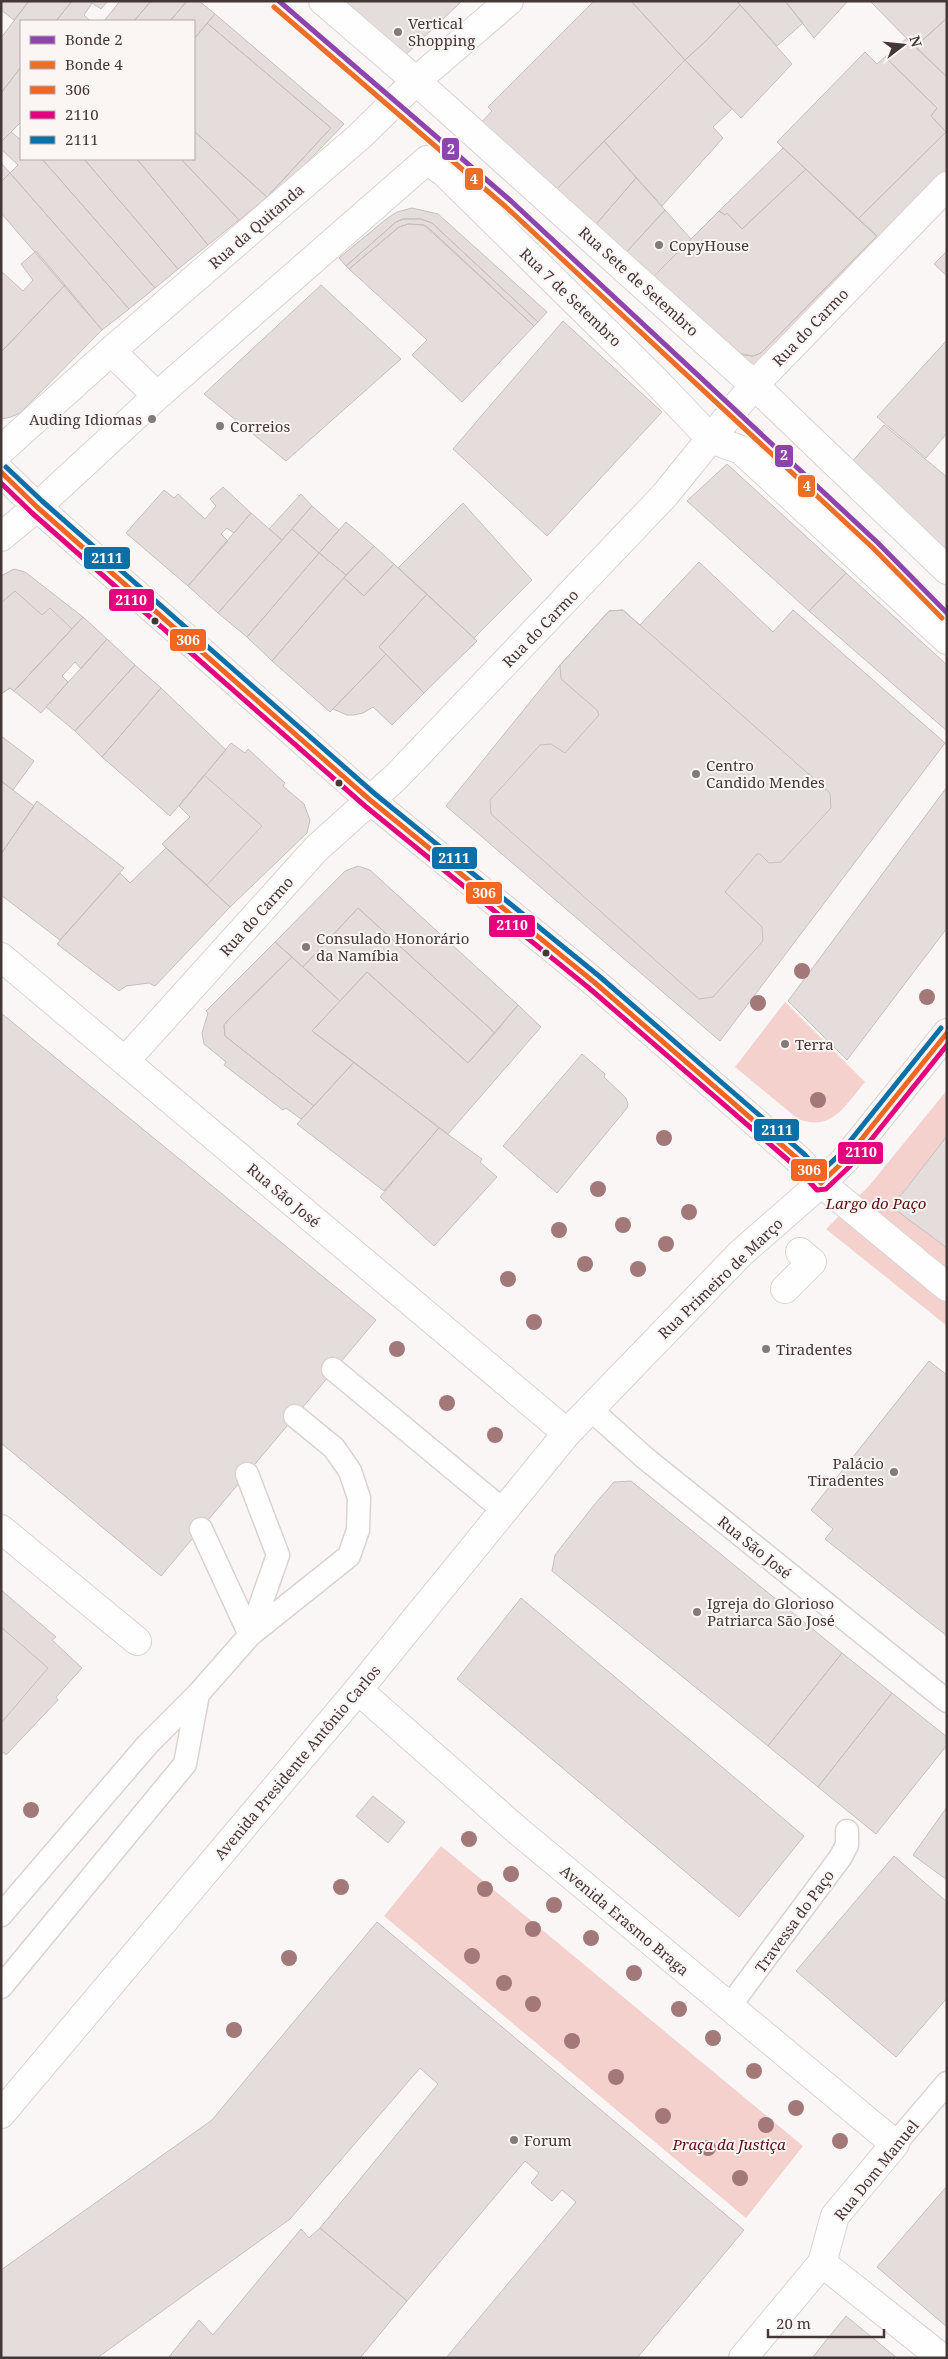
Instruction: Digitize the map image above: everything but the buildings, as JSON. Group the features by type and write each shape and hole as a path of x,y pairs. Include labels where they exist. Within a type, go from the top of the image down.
{"street":[{"name":"Rua Sete de Setembro","path":"323,1 416,80 754,385 947,570"},
{"name":"Rua da Quitanda","path":"1,450 111,351 360,136 416,80 509,1"},
{"name":"Rua 7 de Setembro","path":"157,396 427,160 445,173 592,317 711,439"},
{"name":"Rua do Carmo","path":"124,1062 316,849 398,776 572,594 664,496 754,385 947,186"},
{"path":"1,537 37,507 157,396 111,351"},
{"path":"711,439 741,450 947,640"},
{"path":"1,472 37,507 370,800 594,982 799,1160 821,1184 947,1288"},
{"name":"Rua São José","path":"1,957 567,1434"},
{"name":"Rua Primeiro de Março","path":"590,1408 741,1252 821,1184 844,1161 947,1033"},
{"path":"785,1289 812,1262 800,1252"},
{"name":"Avenida Presidente Antônio Carlos","path":"1,2114 358,1690 503,1510 590,1408"},
{"path":"1,1529 137,1641"},
{"name":"Avenida Erasmo Braga","path":"358,1690 517,1830 896,2144"},
{"name":"Rua Dom Manuel","path":"743,2358 822,2263 835,2216 896,2144"},
{"path":"822,2263 942,2358"}],"lane":[{"path":"333,1369 503,1510"},
{"name":"Rua São José","path":"590,1408 645,1458 947,1701"},
{"path":"1,1915 148,1744 198,1694 250,1635 349,1556 358,1530 359,1498 350,1471 334,1448 295,1416"},
{"path":"247,1474 278,1555 250,1635"},
{"path":"201,1529 250,1635"},
{"path":"1,1987 185,1764 198,1694"},
{"name":"Travessa do Paço","path":"729,2007 840,1858 847,1844 847,1831"},
{"name":"Rua Dom Manuel","path":"896,2144 947,2083"}],"green space":[{"path":"785,1002 865,1082 837,1114 820,1122 798,1119 735,1067"},
{"name":"Largo do Paço","path":"947,1090 947,1136 893,1207 947,1248 947,1326 826,1229 869,1186"},
{"name":"Praça da Justiça","path":"441,1846 803,2146 746,2218 384,1916"}],"tram line":[{"name":"2","path":"279,1 511,201 878,543 947,613"},
{"name":"4","path":"274,7 506,207 873,548 942,618"}],"transit line":[{"name":"2111","path":"6,467 42,501 375,794 599,976 804,1154 821,1172 838,1156 941,1028"},
{"name":"306","path":"1,472 37,507 370,800 594,982 799,1160 821,1183 844,1161 947,1033"},
{"name":"2110","path":"1,483 32,513 365,806 589,988 794,1165 817,1190 826,1189 850,1166 947,1045"}],"place":[{"name":"Vertical Shopping","path":"398,32"},
{"name":"CopyHouse","path":"659,245"},
{"name":"Auding Idiomas","path":"152,419"},
{"name":"Correios","path":"220,426"},
{"name":"Centro Candido Mendes","path":"696,774"},
{"name":"Consulado Honorário da Namíbia","path":"306,947"},
{"name":"Terra","path":"785,1044"},
{"name":"Tiradentes","path":"766,1349"},
{"name":"Palácio Tiradentes","path":"894,1472"},
{"name":"Igreja do Glorioso Patriarca São José","path":"697,1612"},
{"name":"Forum","path":"514,2140"}]}
